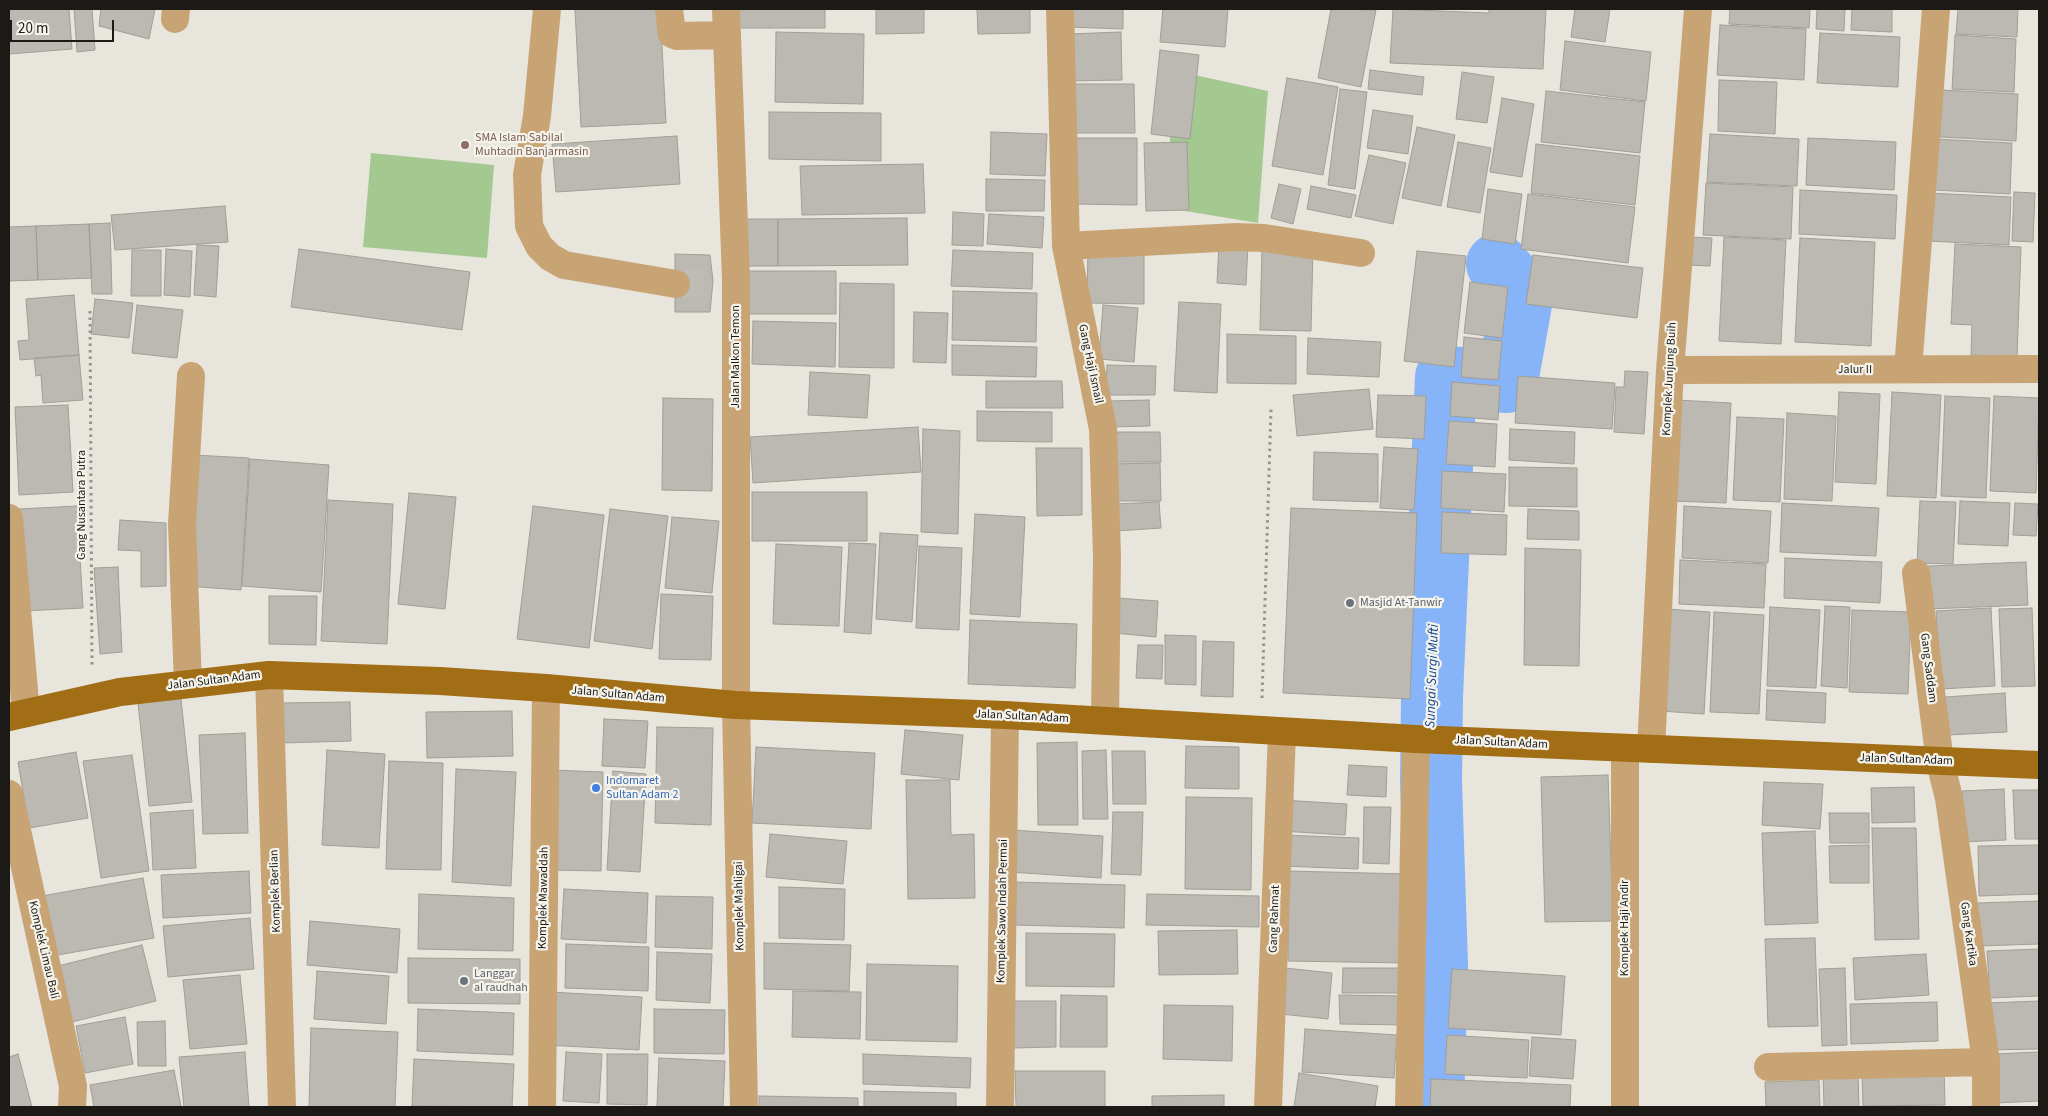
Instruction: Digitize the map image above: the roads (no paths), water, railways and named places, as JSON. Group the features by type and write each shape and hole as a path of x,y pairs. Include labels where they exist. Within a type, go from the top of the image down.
{"main road":[{"name":"Jalan Sultan Adam","path":"17,715 120,692 270,675 440,681 546,688 736,705 1005,715 1418,739 2039,766"}],"street":[{"path":"547,9 537,116 527,175 529,226 538,246 550,257 564,265 676,284"},
{"path":"669,9 672,34 677,36 726,22"},
{"name":"Gang Haji Ismail","path":"1060,9 1066,246 1103,429 1107,556 1105,721"},
{"name":"Komplek Junjung Buih","path":"1638,749 1698,9"},
{"path":"1908,369 1936,9"},
{"name":"Jalan Malkon Temon","path":"726,22 724,280 736,705"},
{"path":"1066,246 1236,237 1264,238 1361,253"},
{"name":"Jalur II","path":"1670,370 2039,369"},
{"path":"188,684 182,524 191,376"},
{"path":"9,518 17,715"},
{"name":"Gang Saddam","path":"1916,573 1940,762"},
{"name":"Komplek Berlian","path":"270,675 282,1107"},
{"name":"Komplek Mawaddah","path":"542,1107 546,688"},
{"name":"Komplek Mahligai","path":"736,705 744,1107"},
{"name":"Komplek Sawo Indah Permai","path":"1000,1107 1005,715"},
{"name":"Gang Rahmat","path":"1268,1107 1271,731"},
{"path":"1410,1107 1418,739"},
{"name":"Komplek Haji Andir","path":"1625,1107 1638,749"},
{"name":"Gang Kartika","path":"1940,762 1949,798 1986,1062 1986,1107"},
{"name":"Komplek Limau Bali","path":"9,794 73,1086 72,1107"},
{"path":"1768,1067 1986,1062"}],"waterway":[{"name":"Sungai Surgi Mufti","path":"1433,1107 1437,964 1431,782 1432,697 1446,377 1507,382 1523,293 1497,264"}],"tunnel":[{"path":"676,284 713,281"}],"place":[{"name":"SMA Islam Sabilal Muhtadin Banjarmasin","path":"465,145"},
{"name":"Masjid At-Tanwir","path":"1350,603"},
{"name":"Indomaret Sultan Adam 2","path":"596,788"},
{"name":"Langgar al raudhah","path":"464,981"}]}
